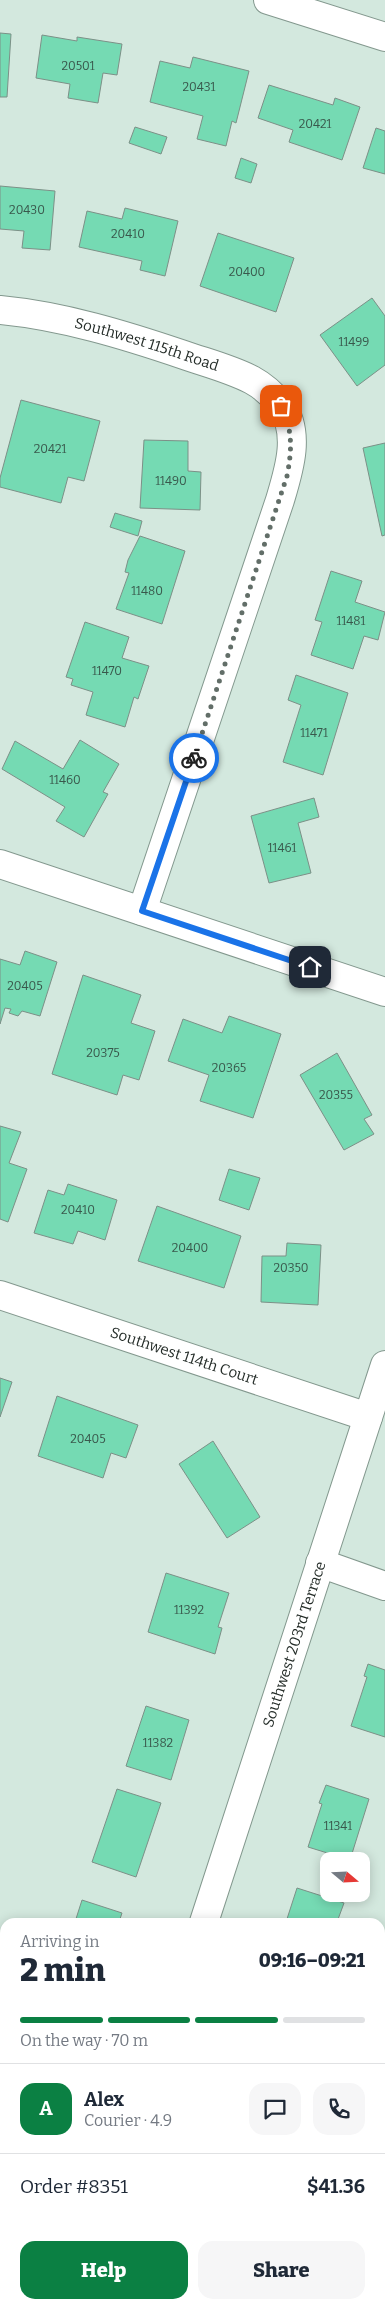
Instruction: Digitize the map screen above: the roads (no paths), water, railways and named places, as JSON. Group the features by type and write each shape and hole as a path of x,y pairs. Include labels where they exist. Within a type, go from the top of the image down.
{"street":[{"path":"268,0 385,37"},
{"name":"Southwest 115th Road","path":"0,310 99,329 219,366 254,381 268,391 281,406 289,421 292,436 287,476 142,911"},
{"path":"0,864 385,992"},
{"name":"Southwest 114th Court","path":"0,1295 368,1417"},
{"name":"Southwest 203rd Terrace","path":"205,1918 385,1365"},
{"path":"320,1564 385,1586"}]}
